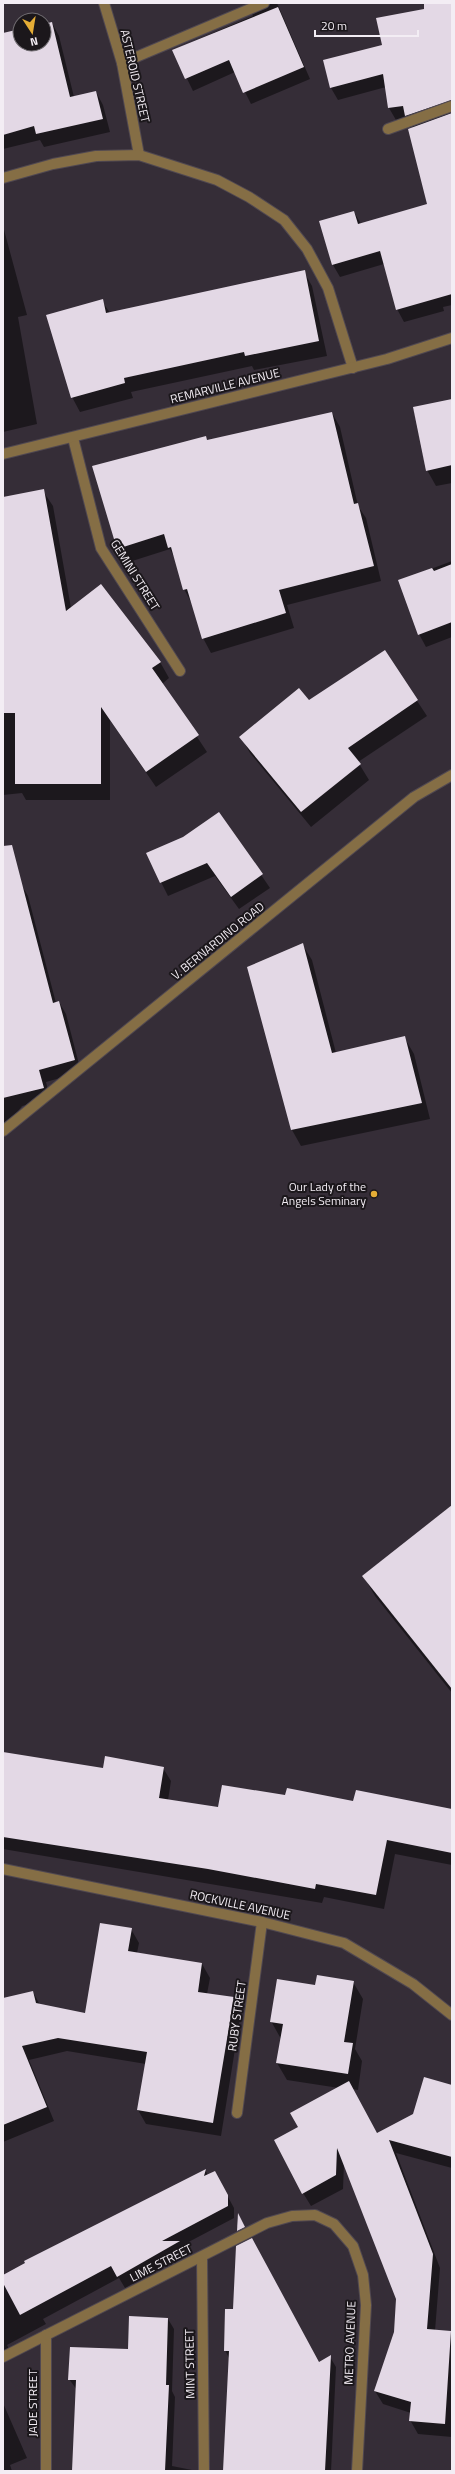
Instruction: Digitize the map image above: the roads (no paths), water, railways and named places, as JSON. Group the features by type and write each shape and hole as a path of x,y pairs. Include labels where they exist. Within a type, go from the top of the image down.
{"street":[{"name":"ASTEROID STREET","path":"104,3 122,63 139,155"},
{"path":"122,63 264,3"},
{"path":"388,129 452,106"},
{"path":"3,178 53,164 96,156 139,155 217,180 284,220 307,249 328,288 353,368"},
{"name":"REMARVILLE AVENUE","path":"3,454 387,360 452,338"},
{"name":"GEMINI STREET","path":"73,438 100,548 180,671"},
{"name":"V. BERNARDINO ROAD","path":"3,1131 414,797 452,775"},
{"name":"ROCKVILLE AVENUE","path":"3,1869 262,1922 344,1943 413,1984 452,2015"},
{"name":"RUBY STREET","path":"237,2113 262,1922"},
{"name":"LIME STREET","path":"3,2357 267,2223 292,2216 315,2215 334,2224"},
{"name":"METRO AVENUE","path":"334,2224 353,2246 363,2275 366,2305 357,2471"},
{"name":"MINT STREET","path":"202,2257 204,2471"},
{"name":"JADE STREET","path":"46,2335 46,2471"}],"place":[{"name":"Our Lady of the Angels Seminary","path":"374,1194"}]}
